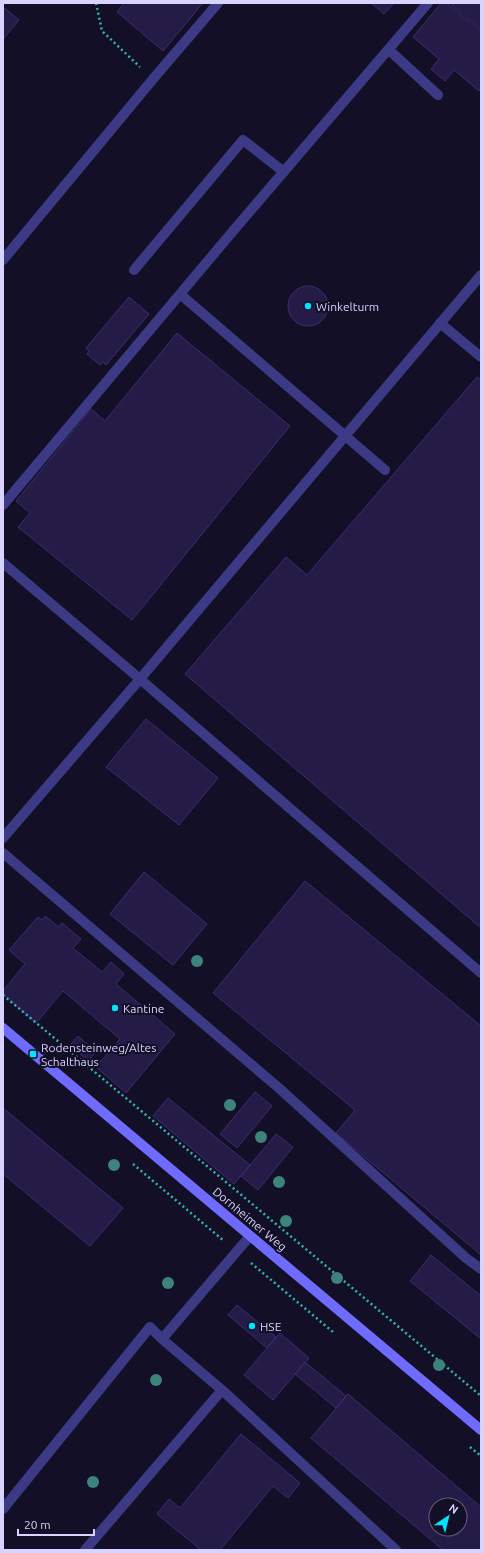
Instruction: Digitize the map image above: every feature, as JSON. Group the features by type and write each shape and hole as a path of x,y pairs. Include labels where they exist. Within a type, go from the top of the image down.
{"main road":[{"name":"Dornheimer Weg","path":"3,1028 481,1430"}],"lane":[{"path":"3,260 218,3"},
{"path":"3,505 180,294 428,3"},
{"path":"389,50 438,95"},
{"path":"134,270 243,140 284,172"},
{"path":"3,838 140,679 481,275"},
{"path":"180,294 385,470"},
{"path":"440,323 481,357"},
{"path":"3,564 140,679 481,973"},
{"path":"3,853 280,1089 466,1258 481,1269"},
{"path":"162,1339 250,1236"},
{"path":"3,1509 150,1327 222,1390 396,1550"},
{"path":"85,1550 222,1390"}],"path":[{"path":"96,3 102,31 153,79"},
{"path":"3,995 481,1396"}],"building":[{"path":"124,3 203,3 163,51 117,12"},
{"path":"371,3 394,3 384,14"},
{"path":"441,3 447,3 481,32 481,89 479,91 454,70 445,81 431,69 439,59 413,37"},
{"path":"454,3 481,3 481,30 452,5"},
{"path":"3,7 19,20 3,39"},
{"name":"Winkelturm","path":"312,286 319,289 325,295 328,306 327,314 319,323 312,326 304,326 297,323 289,314 288,302 291,295 300,287"},
{"path":"129,297 149,314 106,365 103,362 100,365 87,354 89,351 86,348"},
{"path":"177,333 290,426 132,620 18,527 30,513 16,501 91,409 105,421"},
{"path":"477,377 481,380 481,928 185,674 286,557 307,575"},
{"path":"146,719 218,778 179,825 106,767"},
{"path":"144,872 207,924 173,965 110,914"},
{"path":"305,881 481,1026 481,1255 336,1133 355,1110 213,993"},
{"name":"Kantine","path":"45,916 59,927 62,923 81,939 73,948 102,972 111,962 124,974 116,984 175,1034 126,1093 96,1067 120,1039 63,991 36,1023 3,994 3,991 25,964 9,950 38,917 42,920"},
{"path":"78,1036 96,1052 88,1061 70,1045"},
{"path":"255,1092 272,1106 237,1148 220,1134"},
{"path":"168,1098 250,1165 234,1184 153,1116"},
{"path":"3,1108 123,1208 90,1246 3,1174"},
{"path":"276,1134 293,1147 258,1190 241,1176"},
{"path":"431,1255 481,1296 481,1339 410,1281"},
{"name":"HSE","path":"237,1305 276,1337 267,1348 228,1315"},
{"path":"280,1333 309,1358 273,1400 244,1375"},
{"path":"305,1362 346,1396 336,1408 295,1374"},
{"path":"348,1394 481,1507 481,1550 443,1550 311,1438"},
{"path":"241,1434 300,1483 288,1498 273,1486 220,1550 201,1550 157,1514 169,1499 180,1508"}],"place":[{"name":"Winkelturm","path":"308,306"},
{"name":"Kantine","path":"115,1008"},
{"name":"Rodensteinweg/Altes Schalthaus","path":"33,1054"},
{"name":"HSE","path":"252,1326"}]}
